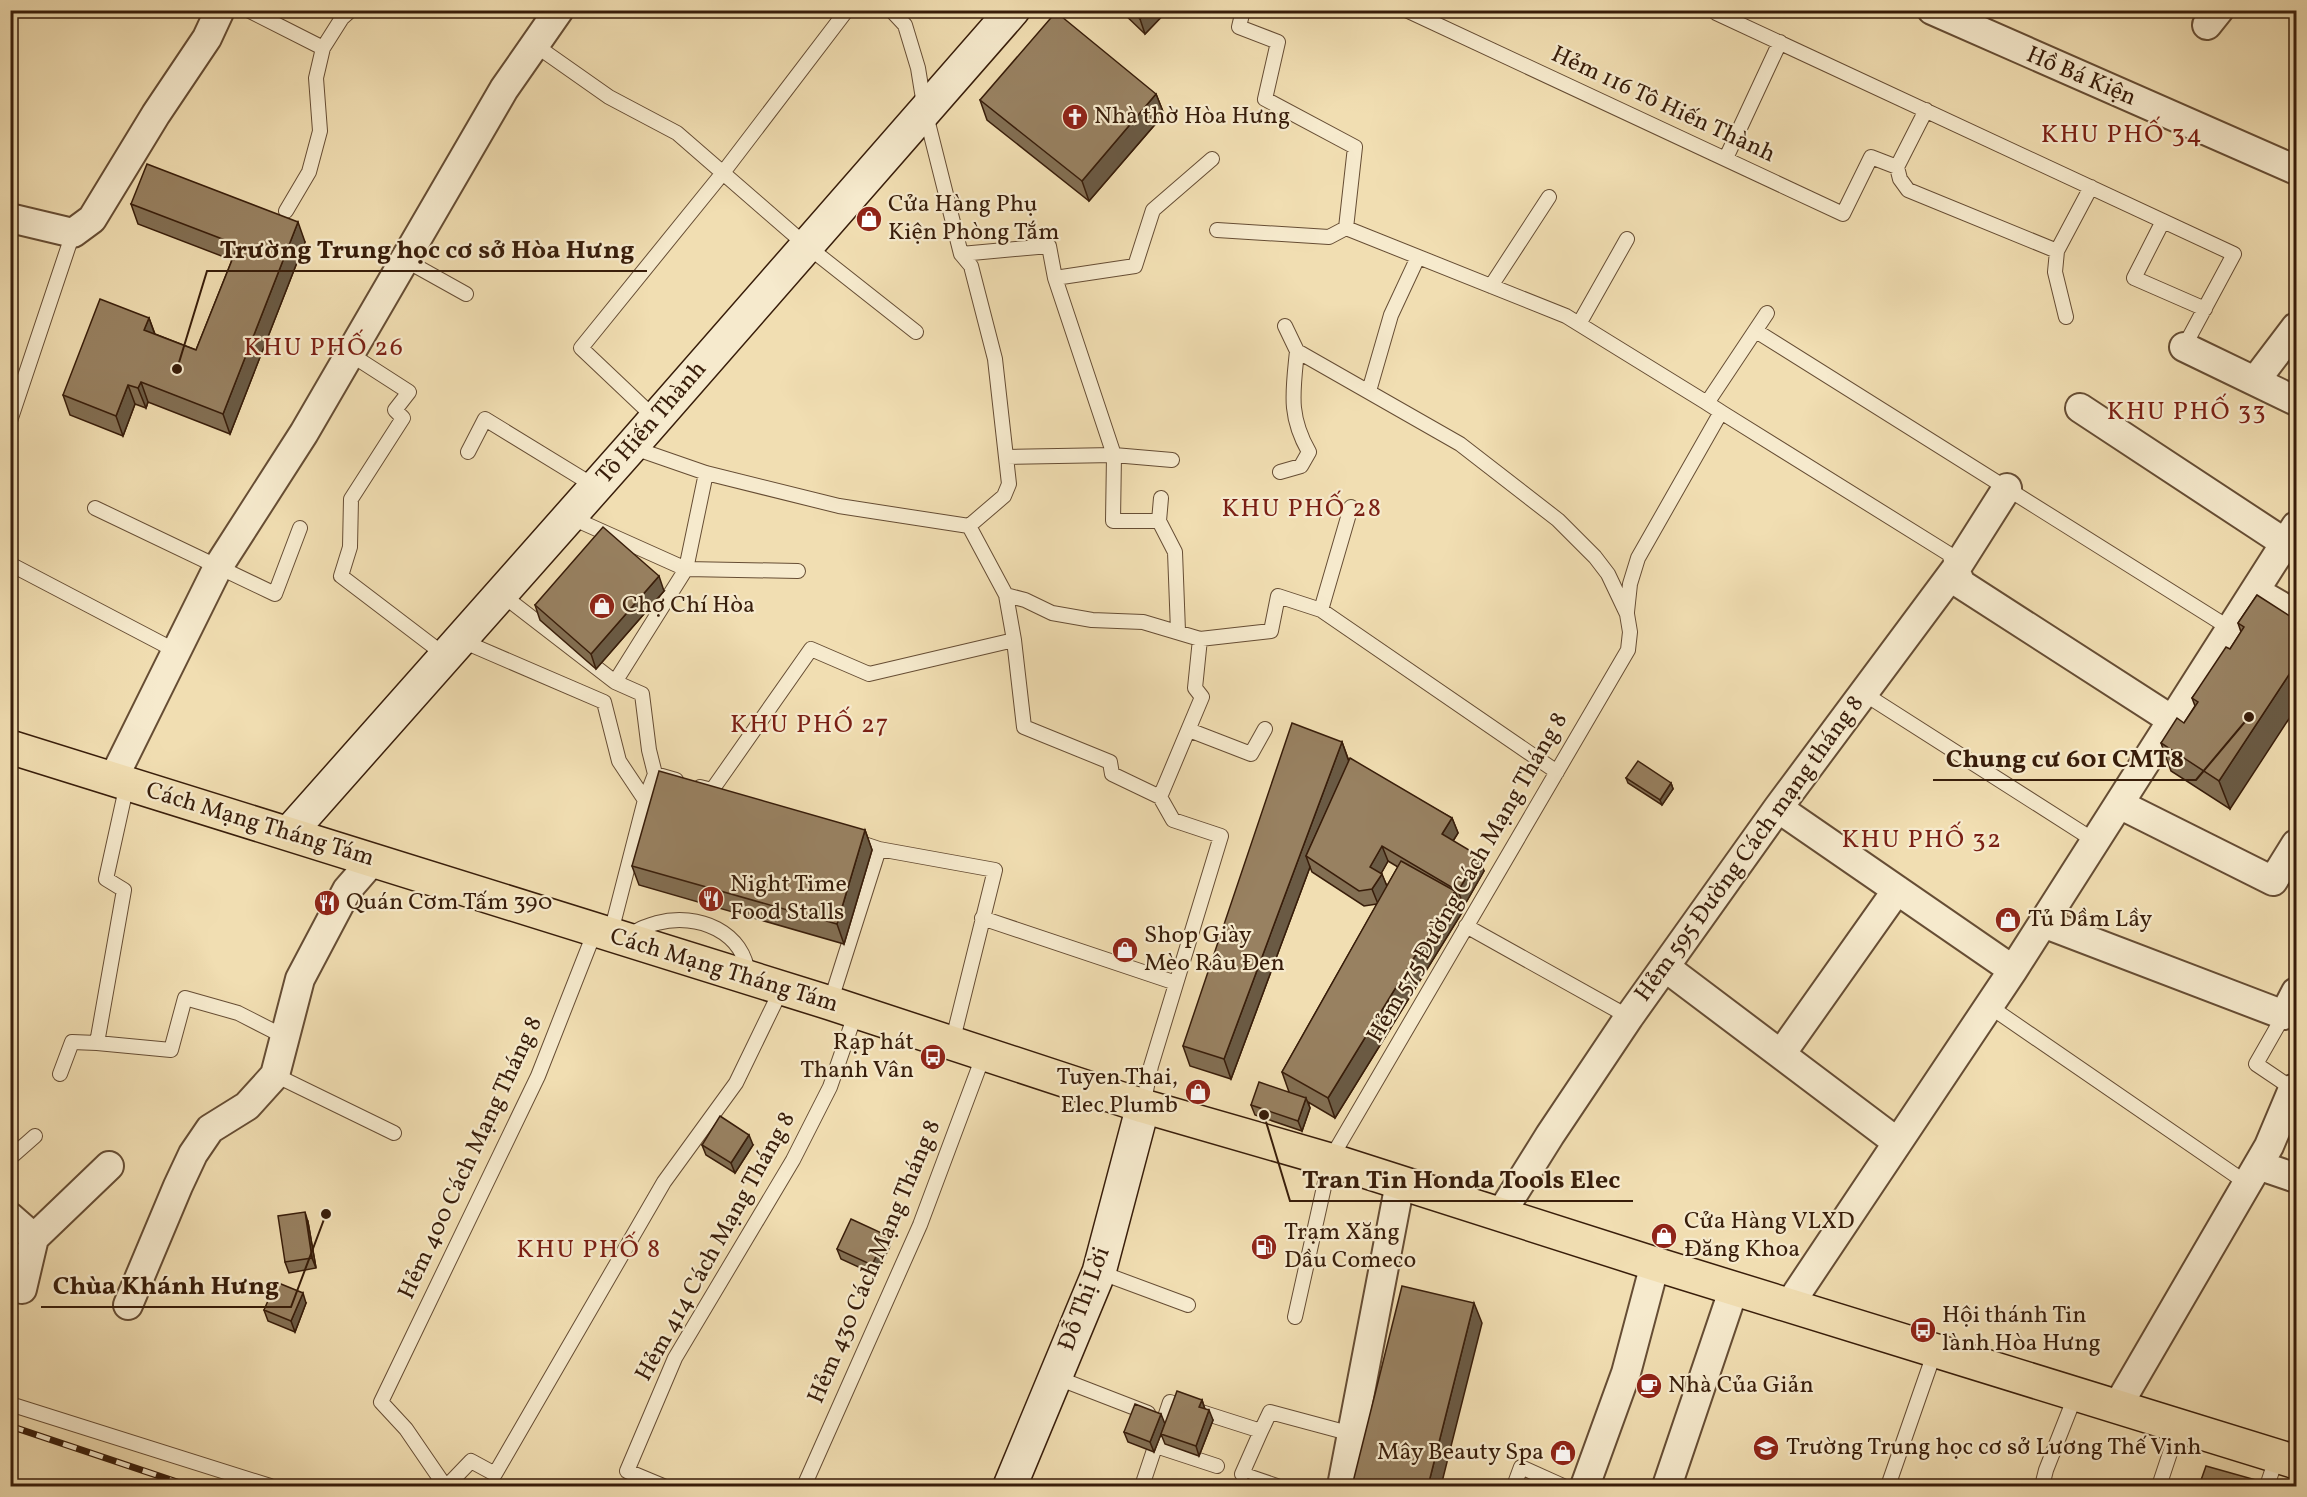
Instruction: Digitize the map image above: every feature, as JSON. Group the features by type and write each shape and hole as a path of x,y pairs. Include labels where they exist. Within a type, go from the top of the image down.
{"main road":[{"name":"Tô Hiến Thành","path":"289,834 570,517 1013,10"},
{"name":"Cách Mạng Tháng Tám","path":"10,747 843,1007 1143,1106 1330,1160 1655,1264 2179,1426 2280,1468"},
{"name":"Đỗ Thị Lời","path":"1010,1486 1099,1272 1143,1106"}],"street":[{"path":"10,218 73,233 92,219 156,114 207,38 220,10"},
{"path":"120,781 176,651 218,567 304,433 504,89 559,10"},
{"name":"Hồ Bá Kiện","path":"1932,10 2296,170"},
{"path":"2255,381 2296,327"},
{"path":"2184,347 2296,401"},
{"path":"1789,1305 2043,924 2291,534 2080,408"},
{"name":"Hẻm 595 Đường Cách mạng tháng 8","path":"1500,1215 1629,1017 1778,808 1955,570 2007,488"},
{"path":"1955,570 1961,584 2172,720"},
{"path":"2255,591 2296,615"},
{"path":"2119,804 2273,881 2296,844"},
{"name":"Hẻm 595 Đường Cách mạng tháng 8","path":"1778,808 2013,970"},
{"path":"128,1305 193,1154 210,1129 247,1107 275,1075 300,978 347,890 373,860"},
{"path":"1781,1054 1897,890"},
{"path":"2043,924 2290,1003"},
{"path":"1665,967 1898,1142"},
{"path":"2117,1407 2253,1175 2269,1146 2293,1089"},
{"path":"22,1289 34,1238 109,1166"},
{"path":"2253,1175 2296,1178"},
{"path":"1342,1486 1400,1183"},
{"path":"10,1217 34,1238"},
{"path":"1585,1486 1626,1373 1655,1264"},
{"path":"1667,1486 1734,1288"}],"lane":[{"path":"248,10 323,48"},
{"path":"286,211 309,172 320,131 316,78 323,48 342,18 351,10"},
{"path":"656,419 581,348 722,174 847,10"},
{"path":"631,447 706,473 838,506 969,526 1004,496 1008,484 1007,457 995,359 970,266 961,254 926,111 918,68 905,26 891,10"},
{"path":"1243,10 1239,27 1278,42 1265,99 1355,147 1346,228"},
{"name":"Hẻm 116 Tô Hiến Thành","path":"1408,11 1843,214 1871,157 1897,167"},
{"path":"1716,13 2234,254 2184,347"},
{"path":"1726,158 1780,42"},
{"path":"535,45 609,97 677,133 807,246 916,332"},
{"path":"1926,110 1897,167 1900,179 1908,190 2057,251"},
{"path":"1055,278 1135,267 1153,210 1212,159"},
{"path":"2066,317 2055,272 2057,251 2091,187"},
{"path":"1491,286 1549,196"},
{"path":"2163,221 2134,279 2205,309"},
{"path":"1217,230 1329,237 1346,228 1566,316 1949,554 1955,570"},
{"path":"10,421 73,233"},
{"path":"1579,324 1627,239"},
{"path":"961,254 1049,246 1055,278 1114,455 1113,521 1159,521"},
{"path":"1369,391 1391,315 1418,257"},
{"path":"405,260 466,294"},
{"path":"1707,403 1767,313"},
{"path":"1280,472 1301,466 1309,452 1294,418 1297,351 1285,326"},
{"path":"1756,331 2230,629"},
{"path":"1297,351 1460,444 1558,520 1595,557 1608,574 1627,614"},
{"path":"350,354 409,392 395,410 403,418 351,499 350,547 341,576 453,648 604,702 619,761 645,800"},
{"path":"1627,614 1630,584 1638,558 1720,412"},
{"path":"468,452 484,419 596,487"},
{"path":"1007,457 1114,455 1172,460"},
{"path":"615,682 686,569 706,473"},
{"path":"1161,498 1159,521 1175,552 1178,631"},
{"path":"1321,610 1351,507"},
{"path":"95,508 274,594 300,528"},
{"path":"570,517 686,569 798,571"},
{"path":"969,526 1006,595 1014,640 1024,727 1110,762 1112,774 1160,796 1173,820 1221,836 1151,1066 1143,1106"},
{"path":"10,564 176,651"},
{"path":"501,594 615,682 642,694 649,750 655,774 717,792 811,649 869,674 1014,640"},
{"path":"1006,595 1024,600 1052,613 1092,620 1143,622 1200,639 1271,632 1278,596 1321,610 1557,772"},
{"name":"Hẻm 575 Đường Cách Mạng Tháng 8","path":"1295,1317 1330,1160 1628,650 1630,632 1627,614"},
{"path":"1160,796 1202,697 1196,688 1200,639"},
{"name":"Hẻm 595 Đường Cách mạng tháng 8","path":"1863,693 2095,841"},
{"path":"1189,730 1251,754 1265,729"},
{"name":"Hẻm 400 Cách Mạng Tháng 8","path":"440,1484 406,1429 381,1402 538,1076 611,936 645,800 655,774"},
{"path":"97,1043 124,890 106,879 120,781"},
{"path":"846,837 879,849 994,870 952,1043"},
{"name":"Hẻm 414 Cách Mạng Tháng 8","path":"663,1486 627,1471 675,1358 793,1160 830,1087 843,1007 879,849"},
{"path":"982,918 1176,983"},
{"path":"1466,926 1629,1017"},
{"path":"440,1484 471,1461 495,1474 664,1182 736,1083 782,988"},
{"path":"60,1074 72,1042 171,1050 185,998 238,1013 285,1037"},
{"path":"2290,1003 2256,1064 2293,1089"},
{"path":"1989,1006 2253,1175"},
{"name":"Hẻm 430 Cách Mạng Tháng 8","path":"804,1486 920,1226 984,1053"},
{"path":"275,1075 394,1133"},
{"path":"10,1158 35,1136"},
{"path":"1099,1272 1188,1305"},
{"path":"1888,1486 1935,1351"},
{"path":"1055,1377 1164,1419"},
{"path":"2042,1486 2076,1394"},
{"path":"1143,1486 1170,1402 1261,1431"},
{"path":"10,1404 270,1486"},
{"path":"1277,1486 1242,1474 1269,1412 1352,1434"},
{"path":"2159,1486 2179,1426"},
{"path":"1156,1446 1217,1466"},
{"path":"1514,1486 1521,1467 1563,1486"}],"building":[{"path":"1131,10 1148,10 1140,19"},
{"name":"Nhà thờ Hòa Hưng","path":"1056,12 1156,94 1082,181 980,100"},
{"path":"147,164 298,222 223,414 141,382 138,388 128,385 116,416 63,395 100,299 149,318 144,330 196,350 238,245 131,204"},
{"name":"Chợ Chí Hòa","path":"603,527 659,576 591,654 535,605"},
{"path":"2257,595 2296,620 2296,664 2219,781 2161,743 2177,718 2184,723 2198,702 2192,698 2226,647 2230,649 2244,627 2238,623"},
{"path":"1292,723 1342,742 1224,1059 1183,1046"},
{"path":"1350,758 1452,818 1442,834 1479,856 1458,891 1382,846 1370,867 1382,874 1372,889 1359,891 1306,856"},
{"path":"1638,761 1671,783 1660,800 1626,778"},
{"path":"659,771 865,830 837,924 632,866"},
{"path":"1401,861 1455,891 1328,1098 1282,1072"},
{"path":"1259,1082 1306,1098 1298,1121 1251,1105"},
{"path":"720,1116 749,1135 731,1163 702,1145"},
{"path":"305,1212 312,1258 285,1262 278,1216"},
{"path":"851,1219 886,1235 872,1265 837,1249"},
{"path":"276,1282 303,1293 291,1321 264,1310"},
{"path":"1402,1286 1474,1303 1428,1486 1352,1486"},
{"path":"1177,1391 1202,1400 1199,1407 1209,1410 1196,1446 1161,1434"},
{"path":"1135,1404 1161,1414 1150,1442 1124,1432"},
{"path":"2206,1466 2256,1480 2255,1486 2211,1486 2200,1483"},
{"path":"1248,1479 1265,1485 1245,1486"}],"railway":[{"path":"10,1426 189,1486"}],"place":[{"name":"Nhà thờ Hòa Hưng","path":"1075,117"},
{"name":"Cửa Hàng Phụ Kiện Phòng Tắm","path":"869,219"},
{"name":"Trường Trung học cơ sở Hòa Hưng","path":"177,369"},
{"name":"Chợ Chí Hòa","path":"602,606"},
{"name":"Chung cư 601 CMT8","path":"2249,717"},
{"name":"Night Time Food Stalls","path":"711,899"},
{"name":"Quán Cơm Tấm 390","path":"327,903"},
{"name":"Tủ Dầm Lầy","path":"2008,920"},
{"name":"Shop Giày Mèo Râu Đen","path":"1125,950"},
{"name":"Rạp hát Thanh Vân","path":"933,1057"},
{"name":"Tuyen Thai, Elec Plumb","path":"1198,1092"},
{"name":"Tran Tin Honda Tools Elec","path":"1264,1115"},
{"name":"Chùa Khánh Hưng","path":"326,1214"},
{"name":"Cửa Hàng VLXD Đăng Khoa","path":"1664,1236"},
{"name":"Trạm Xăng Dầu Comeco","path":"1264,1247"},
{"name":"Hội thánh Tin lành Hòa Hưng","path":"1923,1330"},
{"name":"Nhà Của Giản","path":"1649,1386"},
{"name":"Trường Trung học cơ sở Lương Thế Vinh","path":"1766,1448"},
{"name":"Mây Beauty Spa","path":"1563,1453"}],"district":[{"name":"KHU PHỐ 34","path":"2122,135"},
{"name":"KHU PHỐ 26","path":"324,348"},
{"name":"KHU PHỐ 33","path":"2187,412"},
{"name":"KHU PHỐ 28","path":"1302,509"},
{"name":"KHU PHỐ 27","path":"810,725"},
{"name":"KHU PHỐ 32","path":"1922,840"},
{"name":"KHU PHỐ 8","path":"589,1250"}]}
